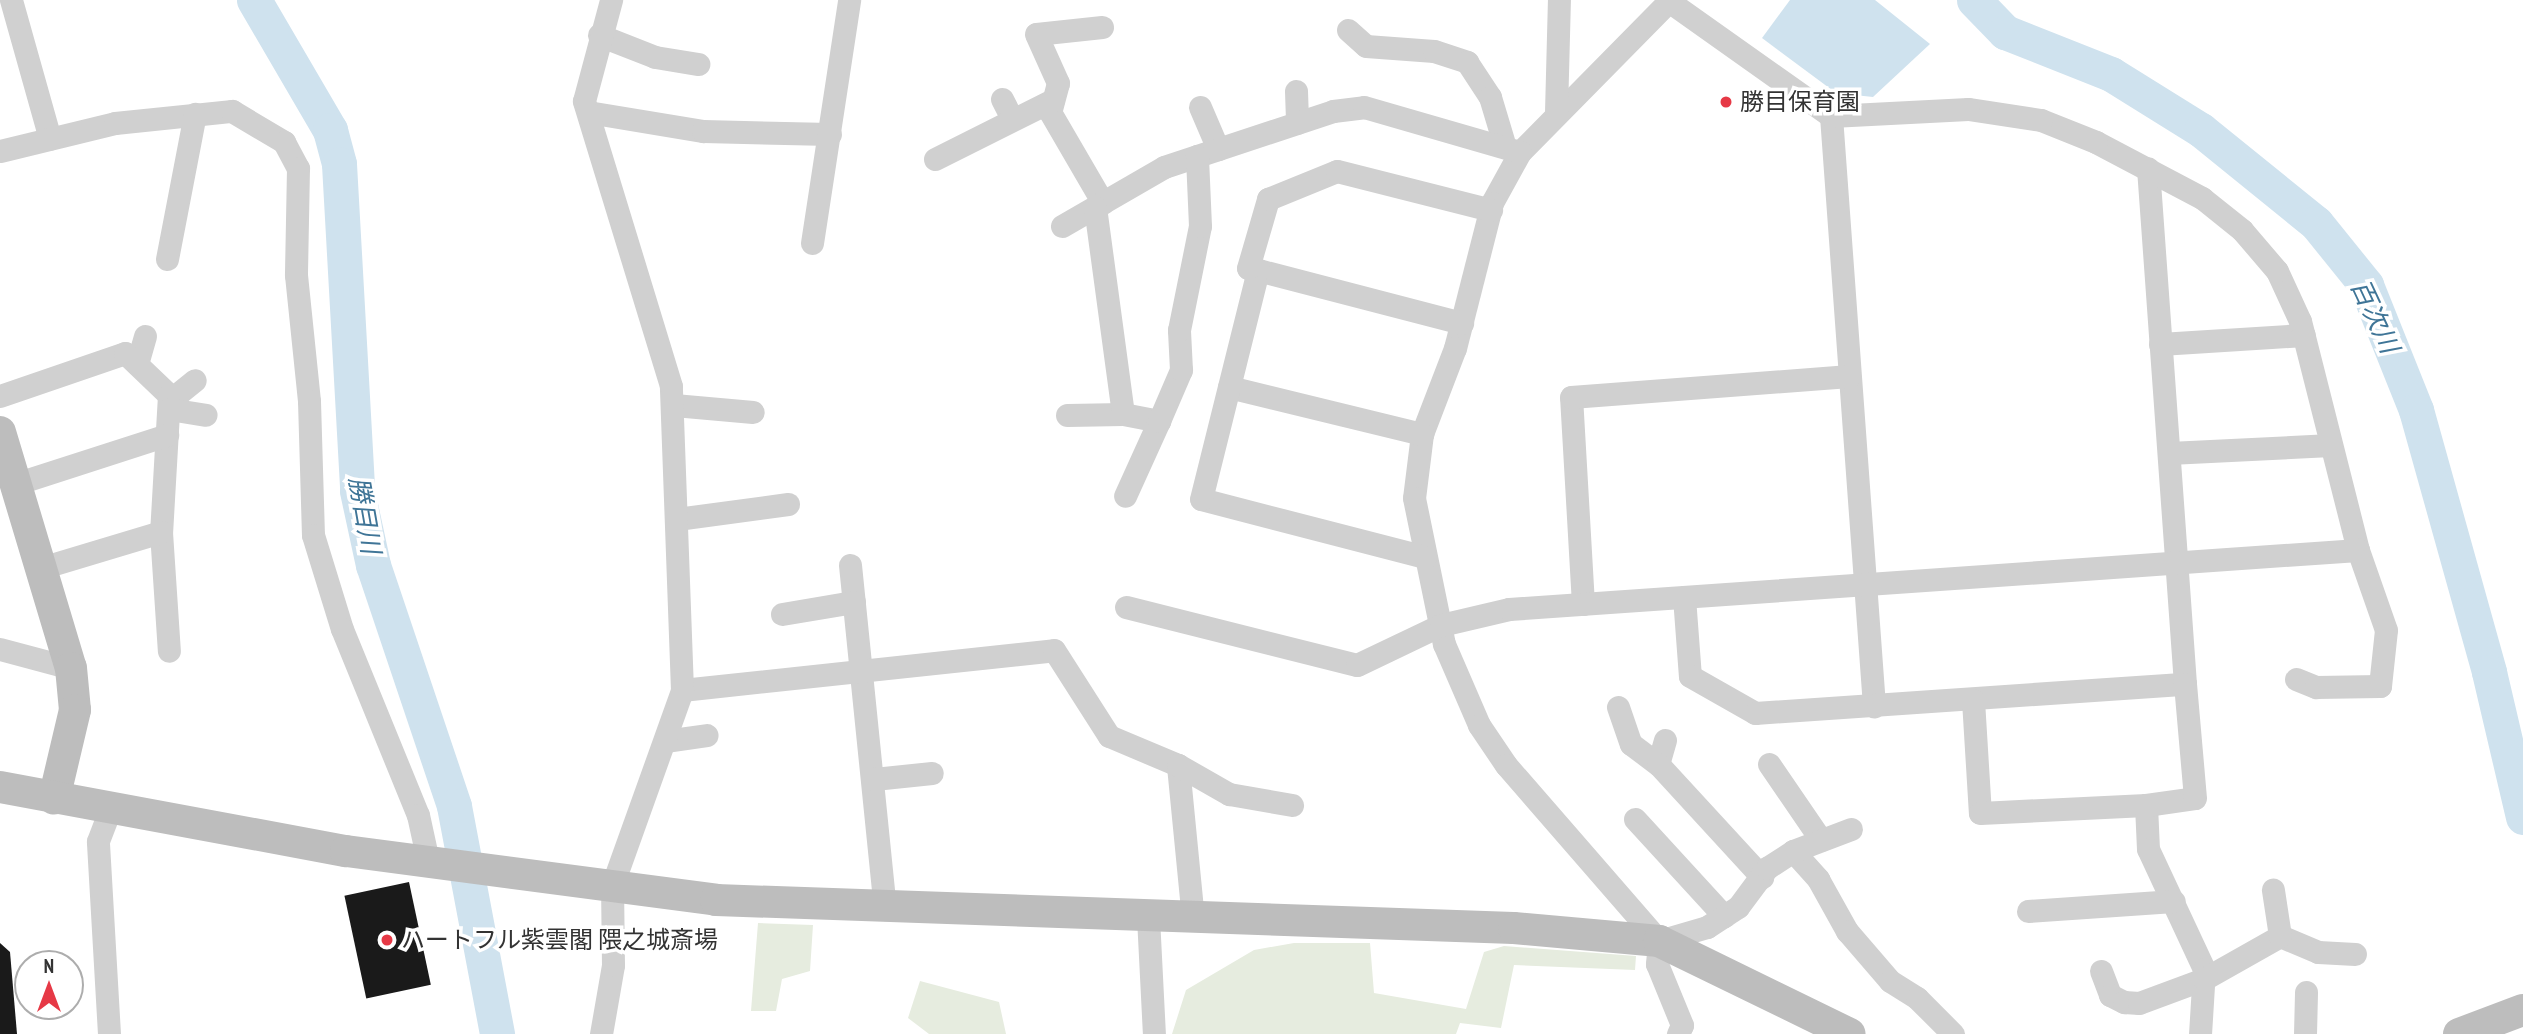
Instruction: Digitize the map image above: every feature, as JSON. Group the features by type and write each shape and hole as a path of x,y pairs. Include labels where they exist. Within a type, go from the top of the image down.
{"street":[{"path":"11,0 50,139"},
{"path":"601,1034 613,965 612,886 682,690 674,405 584,101 599,35 611,0"},
{"path":"812,243 849,0"},
{"path":"1556,112 1559,0"},
{"path":"1678,1034 1682,1026 1657,964 1659,941 1506,765 1479,725 1441,625 1414,498 1422,434 1462,324 1491,210 1512,149 1556,112 1670,1 1831,116 1968,108 2041,120 2148,169 2202,198 2242,230 2277,271 2304,335 2358,550 2386,630 2380,686 2316,687 2296,679"},
{"path":"1102,27 1036,34 1058,83 1050,112 1099,205 1123,414"},
{"path":"1348,30 1366,46 1434,51 1467,62 1490,97 1512,149"},
{"path":"599,35 655,57 698,64"},
{"path":"1296,91 1297,123"},
{"path":"935,159 1007,109 1053,100"},
{"path":"1125,496 1181,370 1179,330 1200,226 1208,152 1200,107"},
{"path":"1062,226 1164,167 1297,123 1364,107 1512,149"},
{"path":"0,151 115,123 232,111 284,142 298,167 296,275 309,401 313,535 342,629 435,862"},
{"path":"588,112 703,131 830,134"},
{"path":"167,259 195,114"},
{"path":"1831,116 1863,586 1874,706"},
{"path":"1973,700 1980,813 2146,805 2195,798 2148,169"},
{"path":"1462,324 1248,268 1268,199 1337,171 1491,210"},
{"path":"1258,270 1201,499 1425,557"},
{"path":"2161,344 2304,335"},
{"path":"137,364 145,336"},
{"path":"0,396 125,353 169,405 206,415"},
{"path":"1583,604 1571,397 1849,376"},
{"path":"169,651 161,532 169,405 195,380"},
{"path":"1229,387 1422,434"},
{"path":"674,405 753,412"},
{"path":"1066,415 1123,414 1159,421"},
{"path":"0,432 71,668 75,710 54,799"},
{"path":"15,484 167,435"},
{"path":"2169,453 2332,445"},
{"path":"677,519 788,504"},
{"path":"41,568 161,532"},
{"path":"1126,607 1357,665 1441,625 1509,609 2358,550"},
{"path":"850,565 874,779 885,909"},
{"path":"1684,597 1690,676 1755,713 2185,684"},
{"path":"782,614 854,602"},
{"path":"0,649 71,668"},
{"path":"682,690 1055,650 1108,736 1178,765 1229,794 1292,805"},
{"path":"1618,707 1631,744 1658,764 1762,877"},
{"path":"665,741 707,735"},
{"path":"1658,764 1665,740"},
{"path":"1769,764 1821,840"},
{"path":"1178,765 1193,919"},
{"path":"874,779 932,773"},
{"path":"0,787 110,810 435,862 716,900 885,909 1514,928 1659,941 1850,1034"},
{"path":"2146,805 2148,849 2175,901 2204,979 2200,1034"},
{"path":"109,1034 98,841 110,810"},
{"path":"1635,819 1724,916"},
{"path":"1659,941 1724,916 1762,877 1793,851 1851,828"},
{"path":"1793,851 1818,879 1847,931 1890,981 1917,998 1953,1034"},
{"path":"2273,890 2280,936"},
{"path":"2028,911 2175,901"},
{"path":"1148,917 1147,1005 1154,1034"},
{"path":"2280,936 2318,952 2355,954"},
{"path":"2101,971 2110,995 2124,1002 2140,1003 2204,979 2280,936"},
{"path":"2305,1034 2306,992"},
{"path":"2459,1034 2523,1010"}],"shaded area":[{"path":"758,923 813,925 810,971 782,979 776,1011 751,1011"},
{"path":"1294,943 1370,943 1374,993 1466,1009 1484,952 1504,946 1636,956 1635,970 1514,965 1501,1028 1460,1023 1456,1034 1172,1034 1186,990 1254,950"},
{"path":"920,981 999,1002 1006,1034 929,1034 908,1018"}],"water":[{"path":"1790,0 1875,0 1930,44 1873,97 1836,93 1762,38"}],"building":[{"name":"ハートフル紫雲閣 隈之城斎場","path":"409,882 431,985 366,998 344,896"},
{"path":"0,943 10,952 17,1034 0,1034"}],"waterway":[{"name":"勝目川","path":"254,0 330,130 339,164 357,491 373,565 454,806 497,1034"},
{"name":"百次川","path":"1974,0 2005,32 2111,74 2201,130 2316,223 2366,285 2416,410 2489,672 2523,817"}],"place":[{"name":"勝目保育園","path":"1726,102"},
{"name":"ハートフル紫雲閣 隈之城斎場","path":"387,940"}]}
